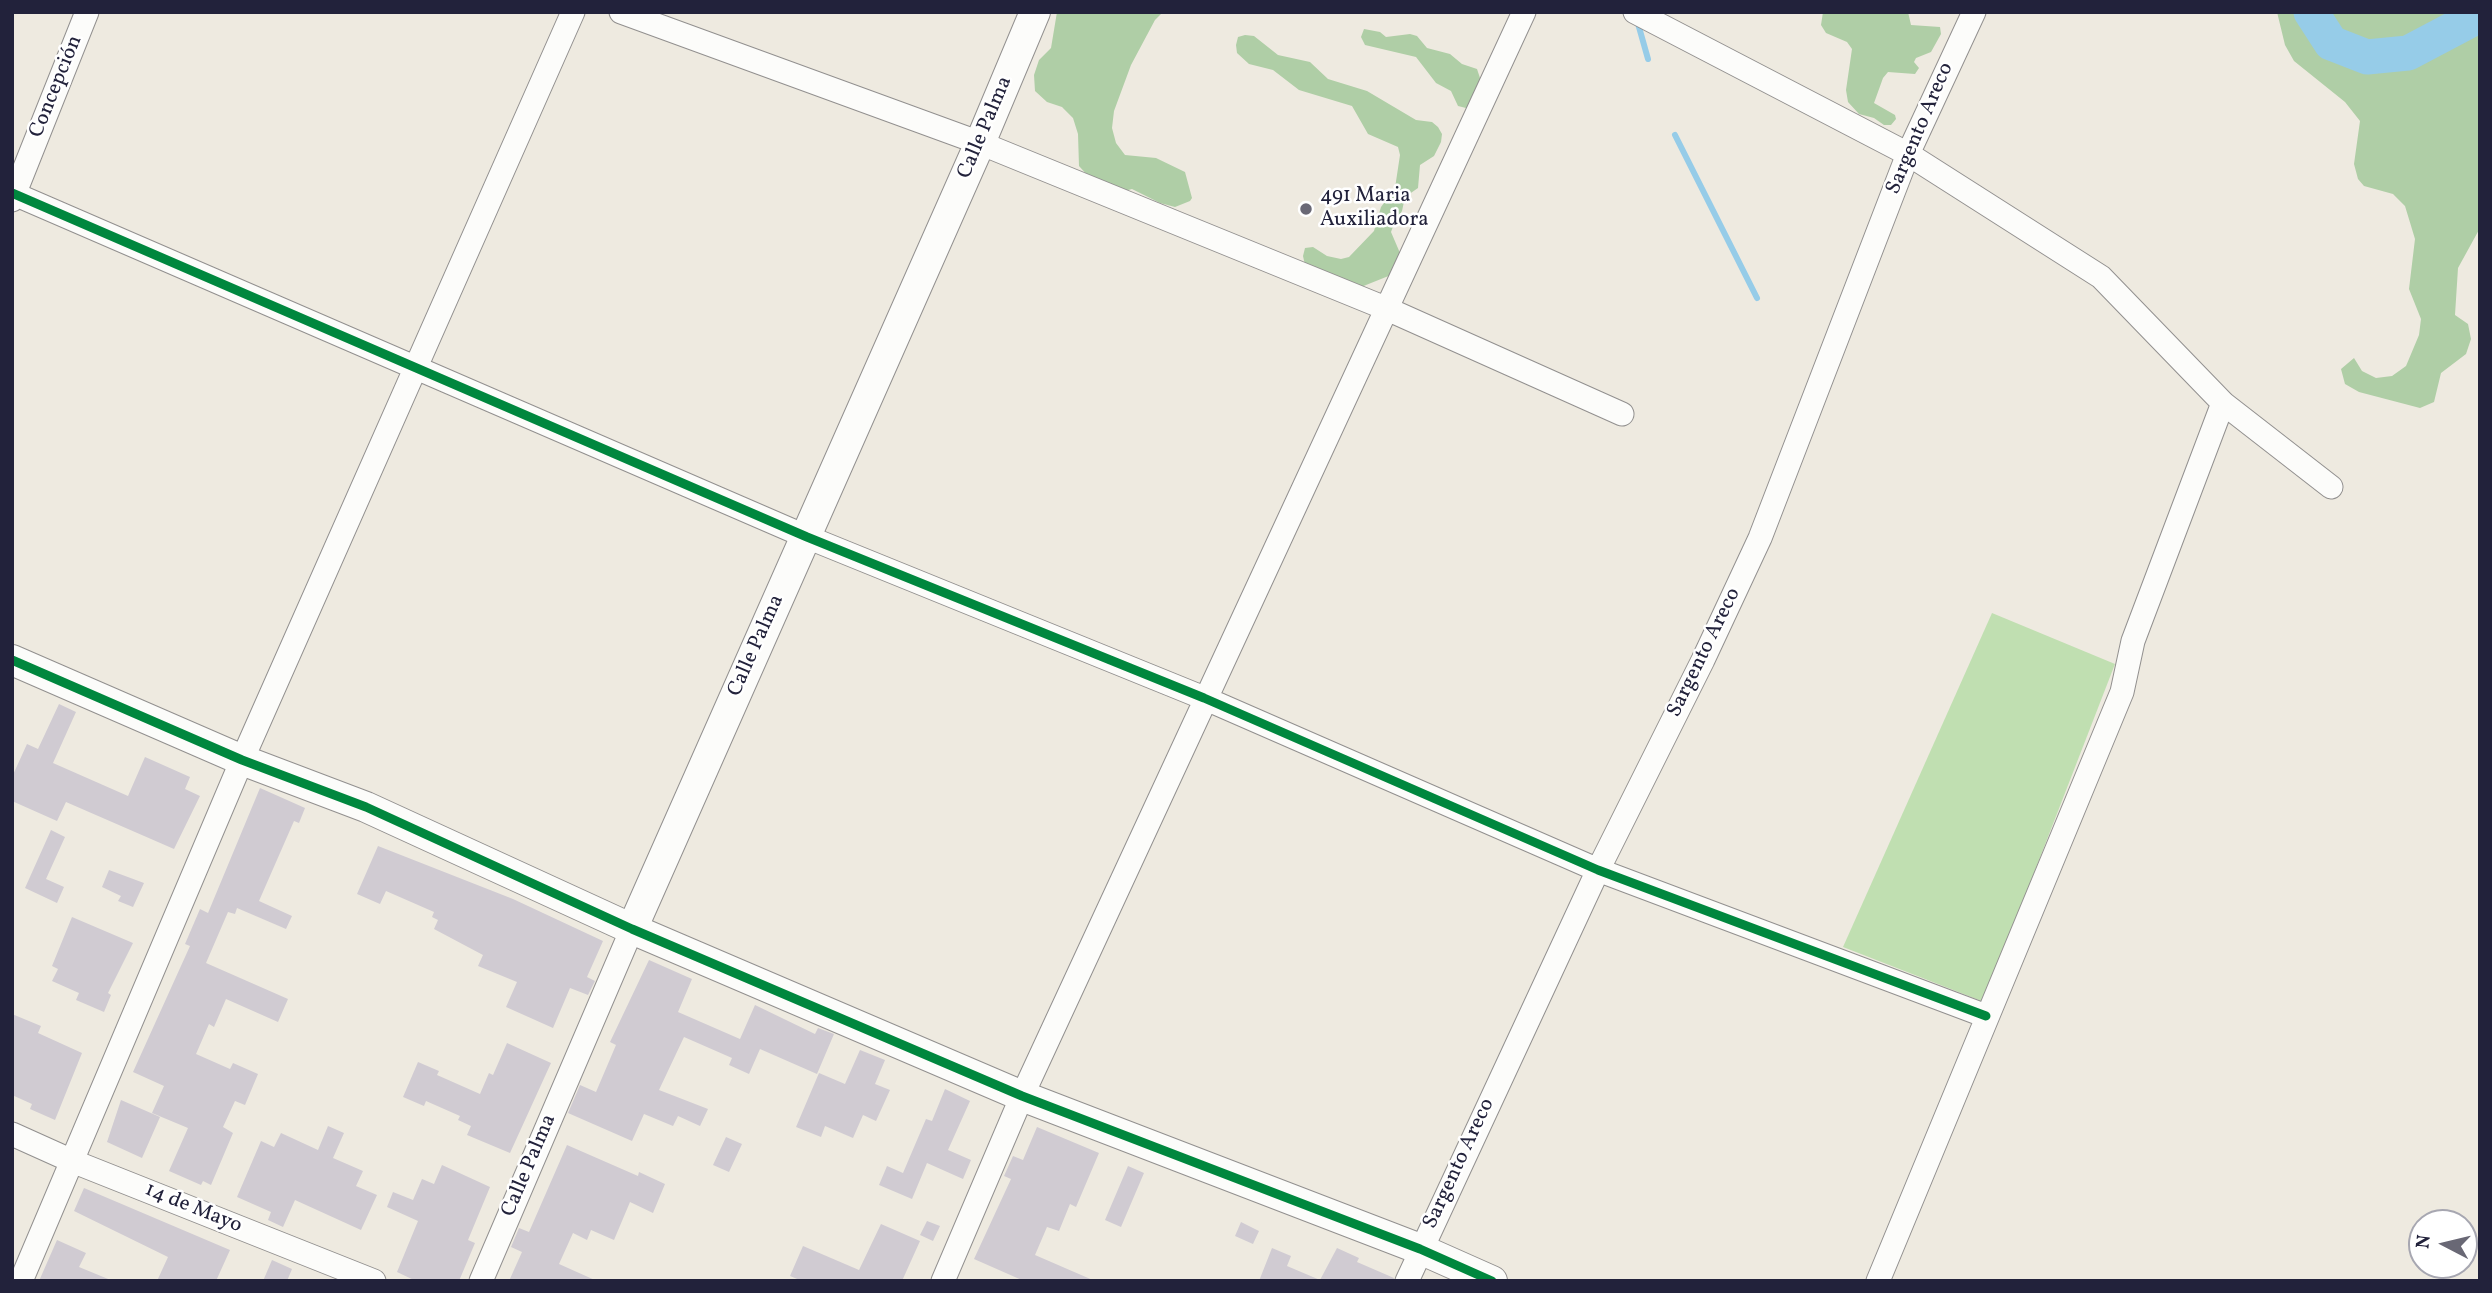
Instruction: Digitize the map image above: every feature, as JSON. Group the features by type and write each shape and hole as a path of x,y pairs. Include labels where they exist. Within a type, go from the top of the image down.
{"street":[{"name":"Concepción","path":"13,196 87,12"},
{"path":"21,1281 242,760 573,12"},
{"path":"621,12 980,143 1385,307 1622,414"},
{"name":"Calle Palma","path":"481,1281 632,929 807,537 1035,12"},
{"path":"943,1281 1022,1096 1204,698 1524,12"},
{"name":"Sargento Areco","path":"1406,1281 1598,870 1703,660 1760,538 1908,154 1974,12"},
{"path":"1643,15 1908,154 2101,277 2223,403 2331,487"},
{"path":"13,196 807,537 1204,698 1598,870 1986,1016"},
{"path":"1878,1281 2122,692 2133,641 2223,403"},
{"path":"12,660 242,760 366,807 632,929 1022,1096 1420,1249 1492,1281"},
{"name":"14 de Mayo","path":"12,1135 374,1281"}],"green space":[{"path":"1057,12 1163,12 1155,20 1131,65 1114,111 1112,128 1116,143 1125,155 1156,158 1185,172 1192,198 1190,201 1175,207 1160,203 1132,189 1117,193 1100,189 1079,166 1078,134 1073,118 1062,107 1047,102 1035,91 1034,75 1039,60 1051,48"},
{"path":"1823,12 1908,12 1911,25 1940,27 1941,34 1931,52 1916,58 1914,62 1919,68 1915,74 1888,72 1883,78 1874,103 1895,115 1896,119 1891,125 1884,125 1874,118 1859,114 1848,102 1846,90 1852,49 1847,42 1826,33 1821,25"},
{"path":"2277,12 2480,12 2480,228 2458,268 2455,315 2468,324 2471,339 2466,354 2441,373 2434,402 2420,408 2359,392 2345,384 2341,369 2354,358 2362,371 2376,378 2392,376 2406,366 2419,335 2421,319 2409,289 2415,239 2405,206 2393,194 2364,186 2358,179 2354,164 2360,121 2345,102 2294,61 2285,45"},
{"path":"1364,29 1380,32 1386,37 1410,34 1417,36 1427,48 1450,54 1462,64 1477,69 1482,84 1473,105 1466,108 1458,106 1451,91 1436,83 1416,57 1365,45 1361,37"},
{"path":"1254,36 1278,55 1310,62 1328,79 1367,91 1416,120 1432,122 1438,127 1442,134 1441,142 1434,156 1420,165 1418,188 1405,197 1402,211 1391,232 1400,253 1391,275 1361,287 1305,265 1303,256 1305,248 1313,247 1327,256 1341,259 1349,257 1374,231 1381,207 1395,188 1400,155 1398,147 1368,134 1352,106 1299,90 1273,70 1249,64 1237,53 1238,37"},
{"path":"1992,613 2115,664 1984,1002 1843,947"}],"building":[{"path":"59,704 76,712 53,763 128,796 145,757 190,777 185,789 200,796 174,849 66,802 57,821 12,801 12,777 27,744 38,749"},
{"path":"260,788 305,808 299,823 294,821 259,901 292,916 286,929 237,908 235,914 228,912 206,963 288,999 278,1022 226,999 214,1027 209,1024 196,1054 230,1069 233,1063 258,1074 245,1105 235,1101 223,1127 233,1133 211,1185 203,1181 201,1185 169,1171 188,1128 152,1113 164,1086 133,1072 190,946 185,944 200,909 208,913"},
{"path":"51,830 65,837 46,879 64,887 57,903 25,888"},
{"path":"378,846 513,899 603,941 587,977 595,981 588,995 570,988 553,1028 506,1007 517,982 478,966 483,955 434,929 438,920 432,917 434,912 386,891 380,904 357,894"},
{"path":"109,870 144,883 133,907 118,901 121,896 102,887"},
{"path":"72,917 133,943 108,993 111,995 104,1012 76,1000 79,993 52,981 58,969 52,966"},
{"path":"649,960 692,979 678,1012 740,1039 755,1005 815,1034 818,1028 834,1034 817,1074 760,1049 749,1074 729,1065 732,1058 684,1037 659,1090 708,1109 700,1126 678,1116 673,1126 644,1114 632,1141 568,1113 580,1085 596,1092 616,1045 610,1042"},
{"path":"12,1014 41,1026 38,1033 82,1053 55,1120 30,1109 32,1104 12,1095"},
{"path":"507,1043 551,1063 510,1153 467,1135 471,1126 458,1120 460,1116 426,1101 424,1106 403,1097 418,1062 439,1071 437,1075 480,1094 489,1073 493,1075"},
{"path":"860,1050 885,1060 875,1084 890,1090 876,1121 863,1115 853,1138 825,1126 821,1137 796,1127 819,1073 845,1084"},
{"path":"945,1089 970,1101 948,1150 971,1160 963,1179 927,1163 912,1199 879,1185 887,1166 903,1173 926,1119 932,1121"},
{"path":"121,1100 160,1117 142,1158 107,1142"},
{"path":"328,1126 344,1133 333,1158 363,1171 356,1186 377,1195 361,1230 295,1200 283,1227 268,1220 271,1212 237,1197 261,1141 274,1147 281,1133 318,1150"},
{"path":"1037,1127 1099,1153 1076,1207 1070,1204 1059,1231 1047,1227 1035,1255 1095,1281 1024,1281 974,1259 1011,1179 1004,1176 1013,1156 1023,1160"},
{"path":"726,1137 742,1144 729,1172 713,1165"},
{"path":"567,1145 638,1176 639,1172 665,1184 653,1213 630,1202 614,1240 591,1230 587,1240 573,1233 559,1264 597,1281 509,1281 522,1252 511,1247 519,1228 529,1232"},
{"path":"442,1165 490,1187 468,1240 475,1243 459,1281 416,1281 397,1272 418,1221 387,1207 393,1192 413,1200 422,1179 434,1184"},
{"path":"1128,1166 1144,1173 1121,1227 1105,1220"},
{"path":"84,1188 230,1250 216,1281 157,1281 168,1257 74,1211"},
{"path":"927,1221 940,1226 933,1241 920,1235"},
{"path":"1241,1222 1259,1231 1253,1244 1235,1236"},
{"path":"881,1224 920,1241 902,1281 802,1281 790,1276 803,1246 859,1270"},
{"path":"57,1240 86,1253 79,1267 113,1281 39,1281"},
{"path":"1272,1248 1291,1256 1287,1266 1320,1280 1337,1248 1359,1258 1357,1262 1394,1278 1393,1281 1259,1281"},
{"path":"272,1260 292,1269 287,1281 263,1281"}],"waterway":[{"path":"2311,12 2331,43 2367,57 2408,53 2480,15"},
{"path":"1637,20 1648,59"},
{"path":"1675,135 1757,298"}],"cycle path":[{"path":"12,193 807,537 1204,698 1598,870 1986,1016"},
{"path":"12,660 242,760 366,807 632,929 1022,1096 1420,1249 1492,1281"}],"place":[{"name":"491 Maria Auxiliadora","path":"1306,209"}]}
